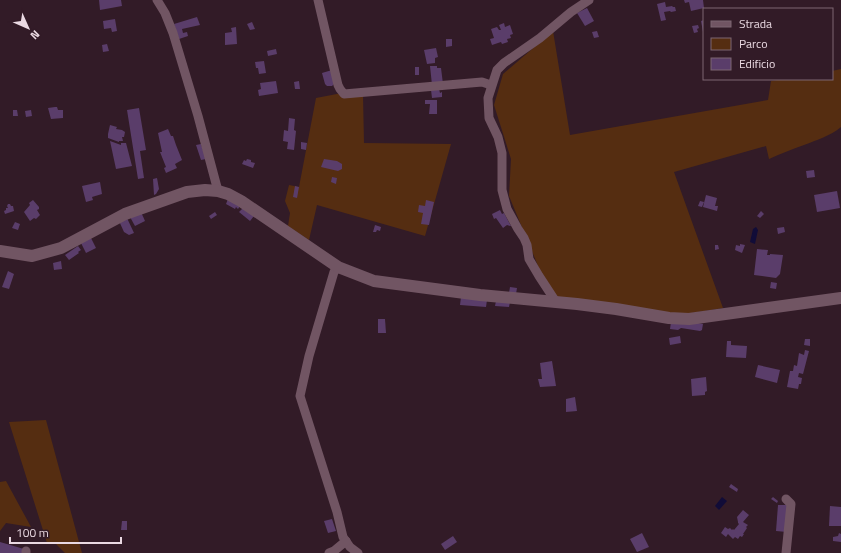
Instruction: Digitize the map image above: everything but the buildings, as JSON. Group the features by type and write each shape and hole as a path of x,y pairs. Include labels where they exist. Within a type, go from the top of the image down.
{"main road":[{"path":"0,251 32,256 61,248 125,214 188,192 205,190 218,191 228,194 241,201 338,266 374,281 480,295 616,309 669,318 689,319 841,298"}],"street":[{"path":"157,0 165,13 173,33 198,116 218,191"},
{"path":"318,0 338,85 344,94 482,82 491,86"},
{"path":"556,302 538,276 530,259 524,238 507,209 502,190 502,153 498,137 489,118 488,98 497,70 504,63 540,38 571,12 589,0"},
{"path":"338,266 334,272 311,348 300,396 337,512 343,537 346,542 358,553"},
{"path":"786,498 791,504 786,553"},
{"path":"329,553 346,542"}],"green space":[{"path":"553,31 570,135 768,100 771,81 833,80 833,71 841,69 841,127 819,139 769,159 766,146 674,172 723,308 680,315 557,297 541,273 509,196 511,159 494,105 503,74"},
{"path":"342,93 363,95 364,143 451,144 425,236 317,205 309,240 288,226 290,213 285,201 289,185 299,187 316,98"},
{"path":"46,420 82,553 65,553 56,544 47,543 9,422"},
{"path":"6,481 31,527 6,523 0,531 0,482"}],"shaded area":[{"path":"756,227 758,230 755,244 750,242 753,229"},
{"path":"722,497 727,501 719,510 715,506"}]}
